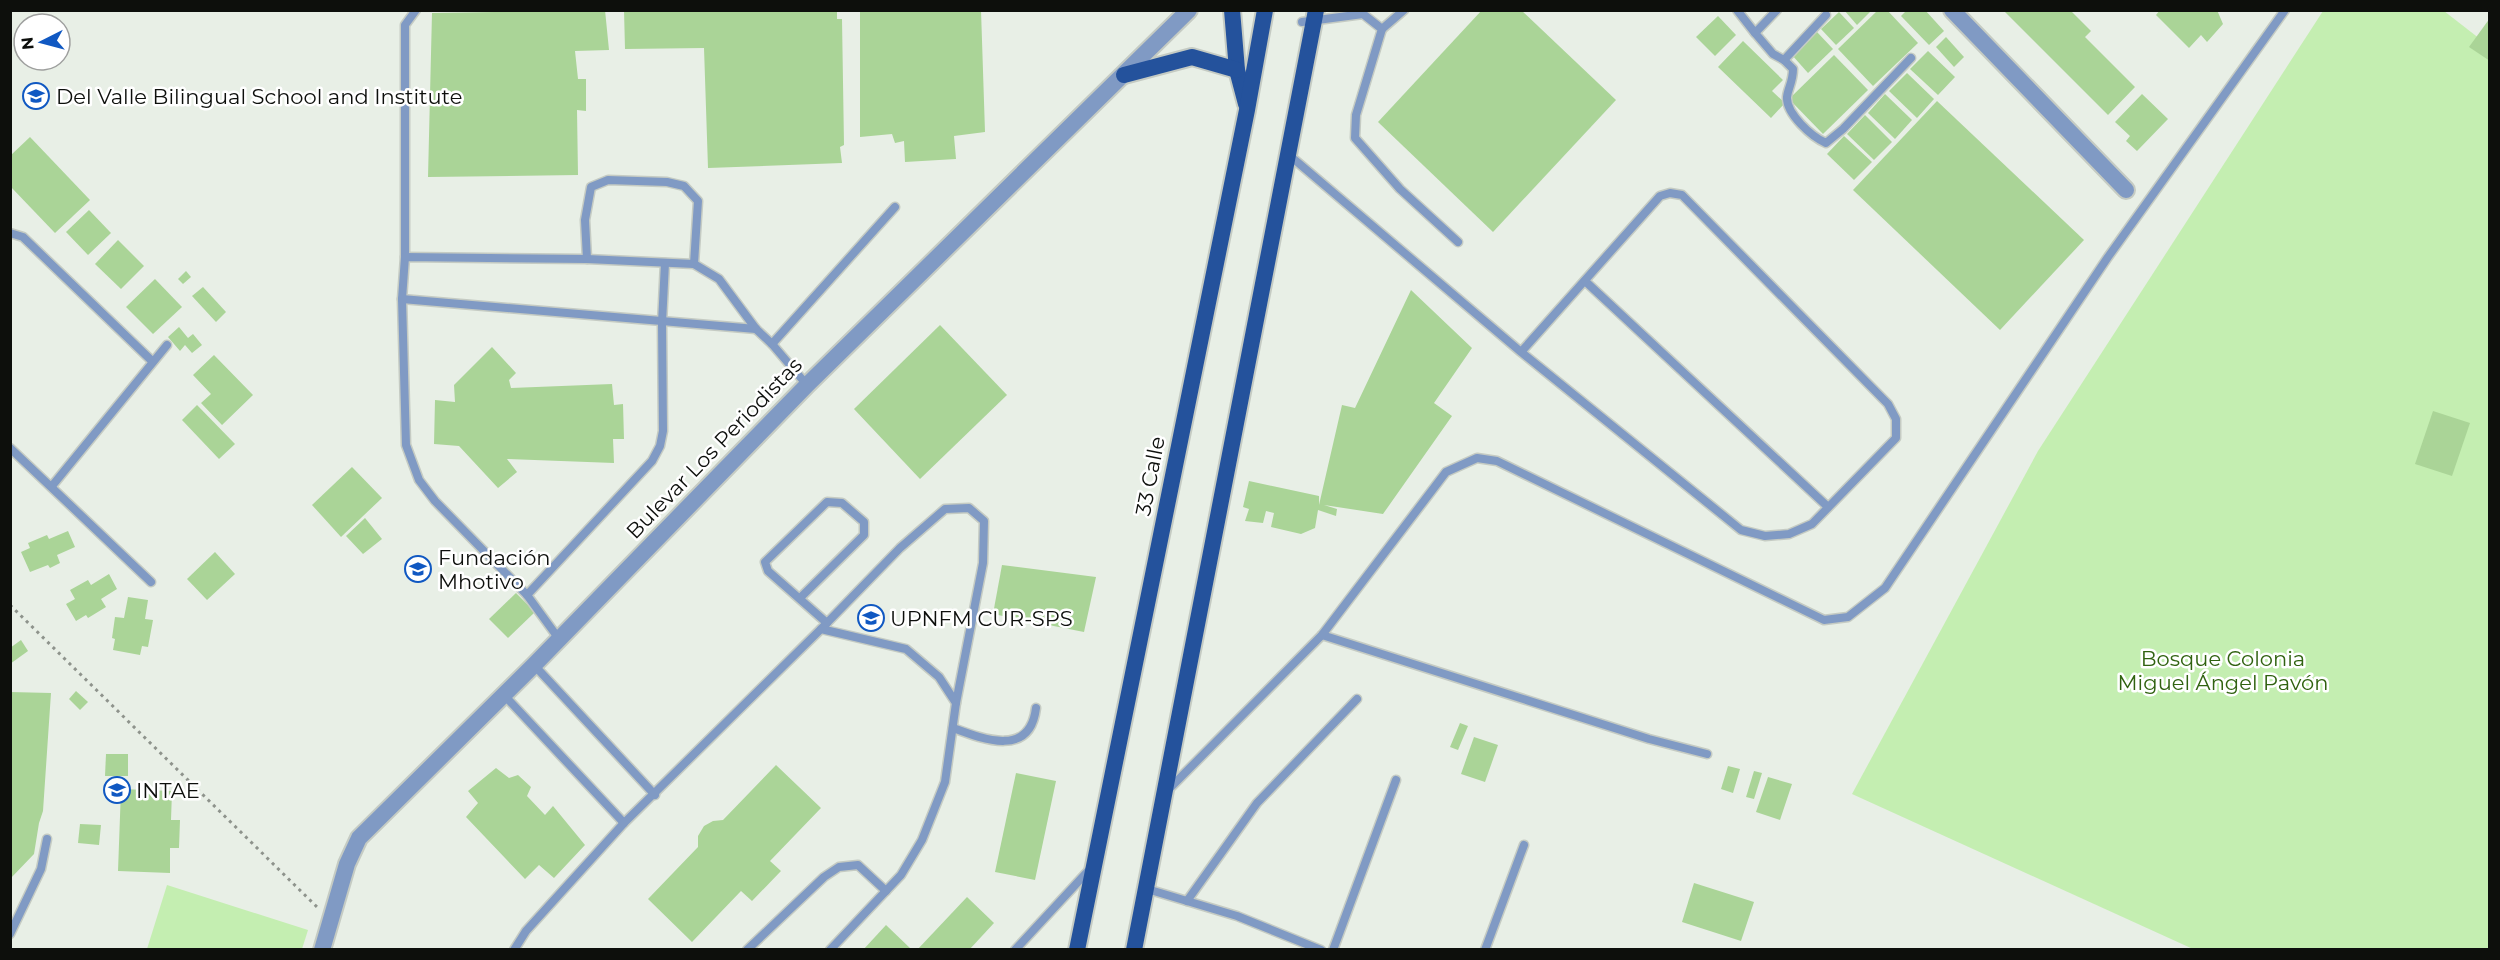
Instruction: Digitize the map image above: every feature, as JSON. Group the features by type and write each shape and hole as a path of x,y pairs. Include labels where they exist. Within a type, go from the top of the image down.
{"main road":[{"path":"1232,10 1237,70 1247,110"},
{"name":"33 Calle","path":"1077,950 1247,110 1265,10"},
{"path":"1134,950 1289,155 1309,16"},
{"path":"1124,75 1192,57 1223,64 1237,70"}],"street":[{"name":"Bulevar Los Periodistas","path":"322,950 347,864 359,838 534,665 807,385 1189,10"},
{"path":"1952,10 2126,190"}],"lane":[{"path":"416,10 405,25 405,257 402,299 406,445 419,480 435,501 527,595 559,639"},
{"path":"1404,10 1382,29 1358,106 1355,138 1400,189 1458,242"},
{"path":"1737,10 1737,13 1773,54 1793,69 1793,82 1787,97 1789,105 1806,130 1826,143 1843,129 1911,58"},
{"path":"1755,33 1777,10"},
{"path":"1163,794 1322,635 1446,472 1477,458 1497,461 1824,620 1848,616 1885,588 2108,257 2285,10"},
{"path":"1309,16 1363,14 1382,29"},
{"path":"1784,60 1826,15"},
{"path":"1289,155 1521,352 1741,530 1765,536 1789,534 1812,524 1896,438 1896,419 1888,404 1682,195 1670,193 1660,196 1521,352"},
{"path":"587,259 585,220 591,187 608,180 646,180 684,186 698,201 694,264"},
{"path":"772,344 895,207"},
{"path":"10,233 23,237 152,362"},
{"path":"405,257 587,259 694,264 719,279 756,329 807,385"},
{"path":"527,595 652,462 660,446 663,431 662,323 665,262"},
{"path":"1585,281 1828,507"},
{"path":"402,299 662,323 756,329"},
{"path":"52,486 167,345"},
{"path":"10,448 151,582"},
{"path":"800,598 864,535 864,522 842,503 827,502 765,562 768,571 800,598 824,626 906,649 939,678 956,704"},
{"path":"514,950 526,931 624,823 655,795 900,548 945,509 969,508 984,521 983,563 956,704 945,782 922,840 901,875 830,950"},
{"path":"1322,635 1649,739 1707,754"},
{"path":"534,665 655,795"},
{"path":"504,695 624,823"},
{"path":"1187,901 1257,803 1357,699"},
{"path":"953,728 1003,741 1023,738 1034,725 1036,708"},
{"path":"1333,950 1396,780"},
{"path":"10,934 41,870 47,839"},
{"path":"1485,950 1524,845"},
{"path":"1014,950 1095,864"},
{"path":"747,950 809,889 840,867 858,865 886,891"},
{"path":"1147,889 1237,916 1321,950"}],"path":[{"path":"10,605 331,921"}],"green space":[{"name":"Bosque Colonia Miguel Ángel Pavón","path":"2323,11 2444,11 2489,46 2489,949 2193,949 1852,794 2038,451"},
{"path":"167,885 308,930 302,949 147,949"}],"building":[{"path":"605,10 609,50 575,51 578,79 586,79 586,111 577,110 578,175 428,177 432,13"},
{"path":"624,10 837,10 837,19 842,19 844,145 840,147 842,163 708,168 704,48 625,49"},
{"path":"860,10 981,10 985,132 954,136 956,159 905,162 904,141 895,143 892,134 860,137"},
{"path":"1482,10 1521,10 1616,100 1493,232 1378,122"},
{"path":"1844,10 1872,10 1857,25"},
{"path":"1878,10 1887,10 1918,43 1873,86 1838,49"},
{"path":"1907,10 1925,10 1944,31 1929,45 1901,16"},
{"path":"2003,10 2070,10 2091,31 2085,37 2135,87 2108,115"},
{"path":"2160,10 2217,10 2223,24 2207,42 2201,35 2189,48 2156,15"},
{"path":"1839,12 1854,28 1836,45 1821,29"},
{"path":"1718,16 1736,35 1715,56 1696,37"},
{"path":"2490,18 2490,61 2469,47"},
{"path":"1817,32 1833,49 1808,73 1792,55"},
{"path":"1946,37 1964,57 1954,67 1936,47"},
{"path":"1743,41 1783,80 1772,91 1785,103 1771,118 1718,67"},
{"path":"1928,51 1955,77 1938,95 1910,69"},
{"path":"1834,55 1868,90 1823,134 1789,99"},
{"path":"1907,73 1934,99 1917,118 1889,91"},
{"path":"1885,94 1912,120 1895,139 1868,113"},
{"path":"2142,94 2168,119 2137,151 2126,141 2130,136 2115,122"},
{"path":"1937,101 2084,240 2000,330 1853,190"},
{"path":"1865,115 1892,142 1874,160 1847,134"},
{"path":"1844,136 1872,162 1854,180 1827,154"},
{"path":"30,137 90,200 55,233 10,186 10,156"},
{"path":"89,210 111,233 88,255 66,232"},
{"path":"118,240 144,266 121,289 95,264"},
{"path":"186,271 191,277 183,284 178,279"},
{"path":"155,279 182,307 153,334 126,307"},
{"path":"203,287 226,312 216,322 192,296"},
{"path":"1411,290 1472,348 1434,403 1452,416 1383,514 1324,505 1337,509 1336,516 1318,510 1315,528 1301,534 1271,527 1274,513 1266,511 1263,523 1245,521 1249,509 1243,507 1249,481 1319,496 1319,505 1342,405 1355,408"},
{"path":"940,325 1007,395 920,479 854,409"},
{"path":"179,327 188,338 193,334 202,345 192,353 185,345 180,351 168,337"},
{"path":"492,347 516,373 509,380 511,388 612,384 614,405 623,404 624,439 613,439 614,463 507,459 517,472 498,488 459,446 434,444 435,400 455,402 454,385"},
{"path":"214,355 253,395 222,425 201,403 211,394 193,375"},
{"path":"197,405 235,444 219,459 182,420"},
{"path":"2433,411 2470,423 2452,476 2415,464"},
{"path":"352,467 382,498 341,537 312,505"},
{"path":"365,518 382,539 363,554 346,536"},
{"path":"68,531 75,547 57,555 60,563 50,568 48,565 30,572 21,552 30,548 28,543 47,535 49,539"},
{"path":"215,552 235,574 207,600 187,579"},
{"path":"1002,565 1096,577 1084,632 993,614"},
{"path":"109,574 117,589 101,599 106,607 88,618 86,615 76,621 66,604 75,599 70,590 88,580 91,585"},
{"path":"516,593 535,612 508,638 489,619"},
{"path":"128,597 148,600 145,619 153,620 148,647 142,646 140,655 113,650 115,617 124,618"},
{"path":"21,640 28,651 10,664 10,648"},
{"path":"76,691 88,702 80,710 69,699"},
{"path":"10,692 51,693 43,811 34,854 10,879"},
{"path":"1460,723 1468,726 1458,750 1450,747"},
{"path":"1474,737 1498,745 1485,782 1461,774"},
{"path":"106,754 128,754 128,776 105,776"},
{"path":"776,765 821,808 770,861 781,871 752,901 741,891 692,942 648,899 698,847 698,836 704,826 713,821 723,820"},
{"path":"1728,766 1740,769 1733,793 1721,789"},
{"path":"496,768 509,778 518,775 531,787 527,796 545,815 553,806 585,845 554,878 539,865 525,879 466,817 478,803 468,791"},
{"path":"1754,771 1762,773 1754,799 1746,797"},
{"path":"1016,773 1056,781 1035,880 995,872"},
{"path":"1768,777 1792,784 1780,820 1756,812"},
{"path":"121,789 172,791 171,820 180,820 179,848 170,848 170,873 118,871"},
{"path":"80,824 101,825 99,845 78,843"},
{"path":"1694,883 1754,902 1741,941 1682,922"},
{"path":"967,897 994,923 969,950 917,950"},
{"path":"886,925 912,950 863,950"}],"place":[{"name":"Del Valle Bilingual School and Institute","path":"36,96"},
{"name":"Fundación Mhotivo","path":"418,569"},
{"name":"UPNFM CUR-SPS","path":"871,618"},
{"name":"INTAE","path":"117,790"}]}
